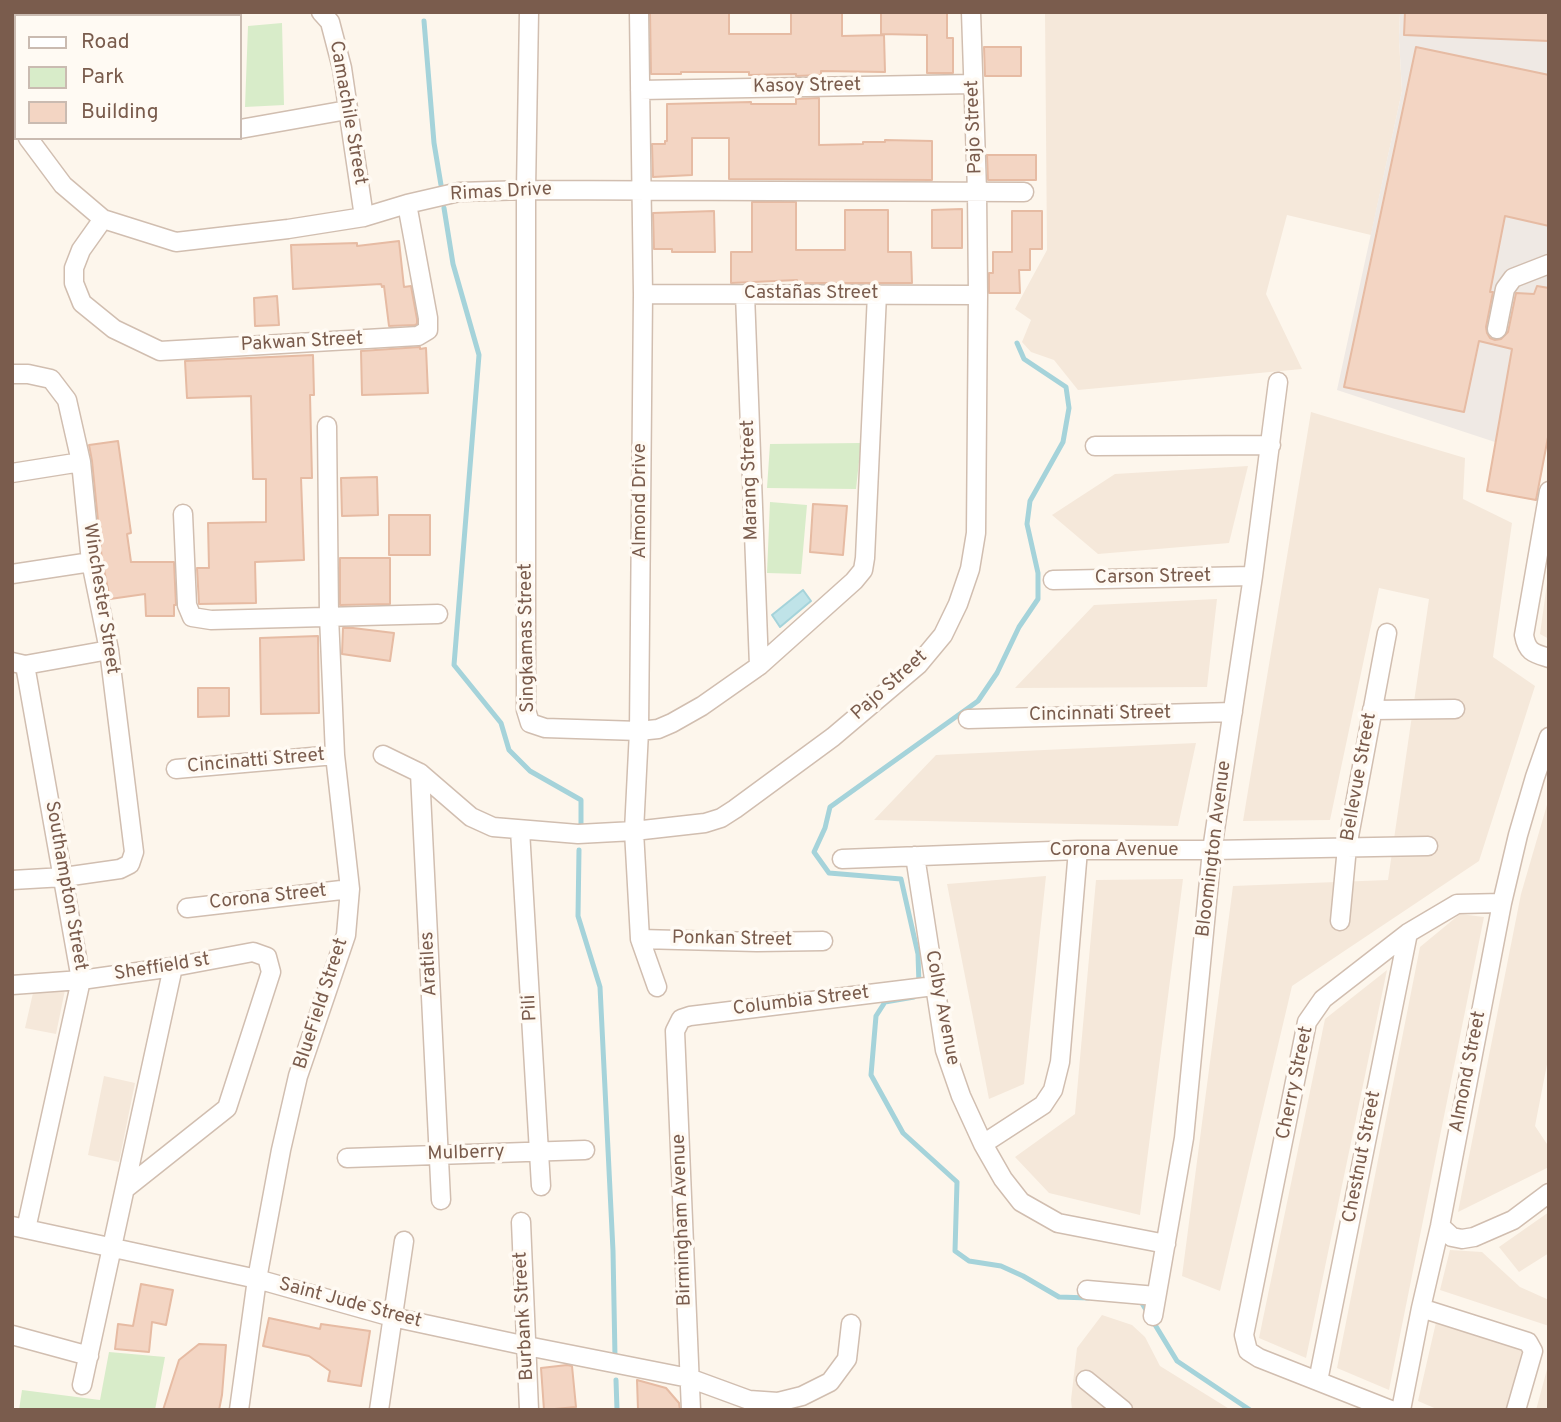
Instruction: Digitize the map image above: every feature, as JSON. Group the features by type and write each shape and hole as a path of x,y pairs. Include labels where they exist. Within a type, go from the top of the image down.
{"street":[{"name":"Camachile Street","path":"321,12 330,22 342,68 365,217"},
{"name":"Singkamas Street","path":"529,12 526,190 526,710 530,723 545,728 639,731 658,729 672,723 702,706 759,666 863,570 877,294"},
{"name":"Almond Drive","path":"639,12 643,293 639,731 634,831 640,939 657,987"},
{"name":"Pajo Street","path":"383,755 420,773 471,817 493,827 578,834 705,823 735,810 833,737 918,665 943,635 958,604 970,569 976,533 978,295 971,12"},
{"name":"Kasoy Street","path":"640,90 973,84"},
{"path":"242,129 347,110"},
{"name":"Rimas Drive","path":"29,140 63,185 103,219 176,242 365,217 459,192 1024,192"},
{"name":"Pakwan Street","path":"103,219 81,250 74,268 74,283 82,303 114,329 160,351 418,336 428,330 428,318 407,204"},
{"path":"1497,329 1505,289 1513,278 1549,264"},
{"name":"Castañas Street","path":"643,293 978,295"},
{"name":"Marang Street","path":"745,294 759,666"},
{"name":"Winchester Street","path":"12,374 51,379 66,400 81,461 91,562 109,650 134,852 130,864 120,869 64,877"},
{"name":"Bloomington Avenue","path":"1153,1316 1184,1138 1212,850 1279,382"},
{"name":"BlueField Street","path":"239,1410 257,1279 281,1150 298,1076 346,935 350,889 335,755 329,616 327,426"},
{"path":"1095,446 1271,445"},
{"path":"12,473 81,461"},
{"path":"1549,491 1524,635 1525,646 1533,653 1549,658"},
{"path":"183,514 187,605 192,617 211,620 438,614"},
{"path":"12,574 91,562"},
{"name":"Carson Street","path":"1053,580 1253,576"},
{"name":"Bellevue Street","path":"1340,921 1347,848 1387,633"},
{"path":"19,664 109,650"},
{"name":"Southampton Street","path":"19,664 64,877 81,980 19,1228"},
{"path":"1372,710 1455,709"},
{"name":"Cincinnati Street","path":"968,719 1233,712"},
{"name":"Almond Street","path":"1401,1410 1420,1308 1440,1226 1502,903 1518,835 1549,737"},
{"name":"Cincinatti Street","path":"176,769 335,755"},
{"name":"Aratiles","path":"420,773 441,1200"},
{"name":"Pili","path":"520,830 541,1185"},
{"name":"Corona Avenue","path":"842,859 1078,850 1428,846"},
{"path":"983,1144 1043,1105 1054,1090 1060,1062 1078,850"},
{"name":"Colby Avenue","path":"915,856 945,1050 961,1096 1003,1179 1021,1202 1058,1223 1166,1244"},
{"path":"12,880 64,877"},
{"name":"Corona Street","path":"187,908 350,889"},
{"name":"Cherry Street","path":"1318,1381 1259,1358 1248,1351 1244,1335 1307,1022 1323,999 1408,933 1452,906 1502,903"},
{"name":"Chestnut Street","path":"1318,1381 1408,933"},
{"name":"Ponkan Street","path":"640,939 823,941"},
{"name":"Sheffield st","path":"12,985 81,980 253,952 267,957 271,972 227,1108 125,1189"},
{"path":"82,1385 173,967"},
{"name":"Columbia Street","path":"676,1031 681,1019 690,1016 934,986"},
{"name":"Birmingham Avenue","path":"676,1031 691,1410"},
{"name":"Mulberry","path":"348,1158 584,1150"},
{"path":"1440,1226 1452,1237 1462,1240 1474,1237 1513,1220 1549,1193"},
{"name":"Burbank Street","path":"521,1222 529,1410"},
{"name":"Saint Jude Street","path":"19,1228 257,1279 392,1317 689,1378 749,1400 778,1402 802,1396 830,1382 847,1359 851,1324"},
{"path":"379,1410 404,1241"},
{"path":"1087,1290 1156,1296"},
{"path":"1420,1308 1528,1342 1533,1351 1517,1410"},
{"path":"12,1335 89,1356"},
{"path":"1086,1380 1123,1410"},
{"path":"1318,1381 1391,1410"}],"shaded area":[{"path":"1045,12 1400,12 1402,91 1371,235 1287,215 1266,294 1302,369 1078,390 1054,360 1031,352 1022,342 1031,320 1015,309 1047,250"},
{"path":"1400,12 1549,12 1549,432 1537,501 1487,491 1495,442 1337,390 1402,91"},
{"path":"1311,412 1465,458 1463,499 1512,523 1493,657 1535,686 1479,861 1292,986 1220,1291 1182,1276 1233,886 1388,880 1429,599 1379,588 1330,820 1243,821"},
{"path":"1248,466 1229,543 1098,554 1052,515 1115,474"},
{"path":"1549,569 1549,639 1540,634"},
{"path":"1217,599 1207,687 1015,688 1094,605"},
{"path":"1196,743 1178,826 874,820 936,755"},
{"path":"1549,798 1549,1054 1535,1126 1549,1147 1549,1167 1458,1212 1521,894"},
{"path":"1046,876 1024,1084 989,1099 947,884"},
{"path":"1183,879 1140,1215 1049,1193 1015,1157 1075,1114 1096,880"},
{"path":"1460,914 1484,917 1389,1390 1337,1368 1420,947"},
{"path":"1387,970 1306,1358 1259,1338 1325,1019"},
{"path":"65,990 56,1034 25,1028 33,993"},
{"path":"104,1076 135,1083 119,1162 88,1155"},
{"path":"1549,1212 1549,1253 1519,1272 1499,1247"},
{"path":"1450,1250 1482,1252 1520,1287 1549,1300 1549,1326 1440,1290"},
{"path":"1102,1315 1132,1325 1145,1337 1160,1366 1231,1410 1072,1410 1077,1348"},
{"path":"1437,1318 1523,1347 1507,1410 1439,1410 1418,1401"},
{"path":"1549,1362 1549,1410 1536,1410"}],"green space":[{"path":"282,23 284,105 245,107 248,26"},
{"path":"861,443 856,489 767,488 770,444"},
{"path":"770,502 807,505 801,574 767,573"},
{"path":"109,1352 165,1357 155,1410 19,1410 22,1390 100,1400"}],"water":[{"path":"803,590 811,601 780,627 772,615"}],"building":[{"path":"650,12 729,12 729,34 791,34 791,12 842,12 842,36 884,35 885,72 821,71 821,75 796,76 749,75 749,72 651,74"},
{"path":"881,12 947,12 947,38 953,38 953,73 927,73 927,35 881,34"},
{"path":"1405,12 1549,12 1549,41 1404,35"},
{"path":"984,47 1021,47 1021,76 985,76"},
{"path":"1416,47 1549,75 1549,226 1505,216 1486,327 1490,338 1501,339 1508,332 1516,293 1534,294 1537,286 1549,288 1549,432 1536,500 1487,491 1512,349 1479,341 1464,412 1344,387"},
{"path":"819,98 819,145 863,144 885,140 932,141 932,180 729,179 729,138 692,138 692,175 653,177 652,144 665,144 667,141 667,104 796,104 796,99"},
{"path":"987,155 1036,155 1036,180 988,180"},
{"path":"752,202 796,202 796,250 845,250 845,210 888,210 888,252 911,252 912,283 797,283 797,280 731,283 731,252 752,252"},
{"path":"962,209 962,248 932,248 932,210"},
{"path":"714,211 715,252 672,252 672,249 654,249 653,213"},
{"path":"1012,211 1042,211 1042,249 1030,249 1030,270 1019,270 1020,293 989,293 993,252 1012,252"},
{"path":"399,241 404,287 411,286 417,319 415,325 389,326 384,286 381,284 293,289 291,245 357,243 357,246"},
{"path":"277,296 279,325 255,326 254,298"},
{"path":"426,348 428,393 362,395 361,351"},
{"path":"313,355 314,395 310,395 312,478 301,478 304,560 255,562 256,603 199,604 197,568 209,568 208,523 266,522 266,479 253,479 251,396 187,398 185,361"},
{"path":"118,441 131,533 127,534 131,562 174,562 174,616 146,616 145,594 110,599 102,560 89,445"},
{"path":"377,477 378,515 342,516 341,478"},
{"path":"813,504 847,506 843,555 810,552"},
{"path":"389,515 430,515 430,555 389,555"},
{"path":"340,558 390,558 390,604 340,605"},
{"path":"343,628 394,633 390,661 342,654"},
{"path":"318,636 319,713 261,714 260,638"},
{"path":"198,688 229,688 229,716 198,717"},
{"path":"141,1284 173,1290 166,1325 152,1322 149,1352 115,1349 118,1324 133,1326"},
{"path":"269,1318 320,1329 321,1324 370,1331 361,1386 328,1381 330,1371 309,1356 263,1346"},
{"path":"199,1344 226,1345 219,1410 163,1410 179,1360"},
{"path":"572,1366 576,1407 544,1410 541,1368"},
{"path":"637,1380 666,1388 679,1403 680,1410 638,1410"}],"waterway":[{"path":"424,21 434,143 441,185"},
{"path":"444,208 453,264 479,355 454,665 501,723 509,750 530,771 581,800 581,825"},
{"path":"919,985 918,954 901,879 829,873 814,852 825,828 830,807 978,701 997,673 1019,627 1038,599 1038,573 1027,524 1030,501 1063,442 1069,408 1066,387 1024,359 1017,343"},
{"path":"579,850 578,916 600,987 613,1251 615,1357"},
{"path":"914,997 885,1002 876,1016 871,1075 903,1133 957,1182 955,1251 969,1261 1001,1266 1059,1297 1089,1298"},
{"path":"1138,1300 1177,1361 1250,1410"},
{"path":"616,1380 617,1410"}]}
